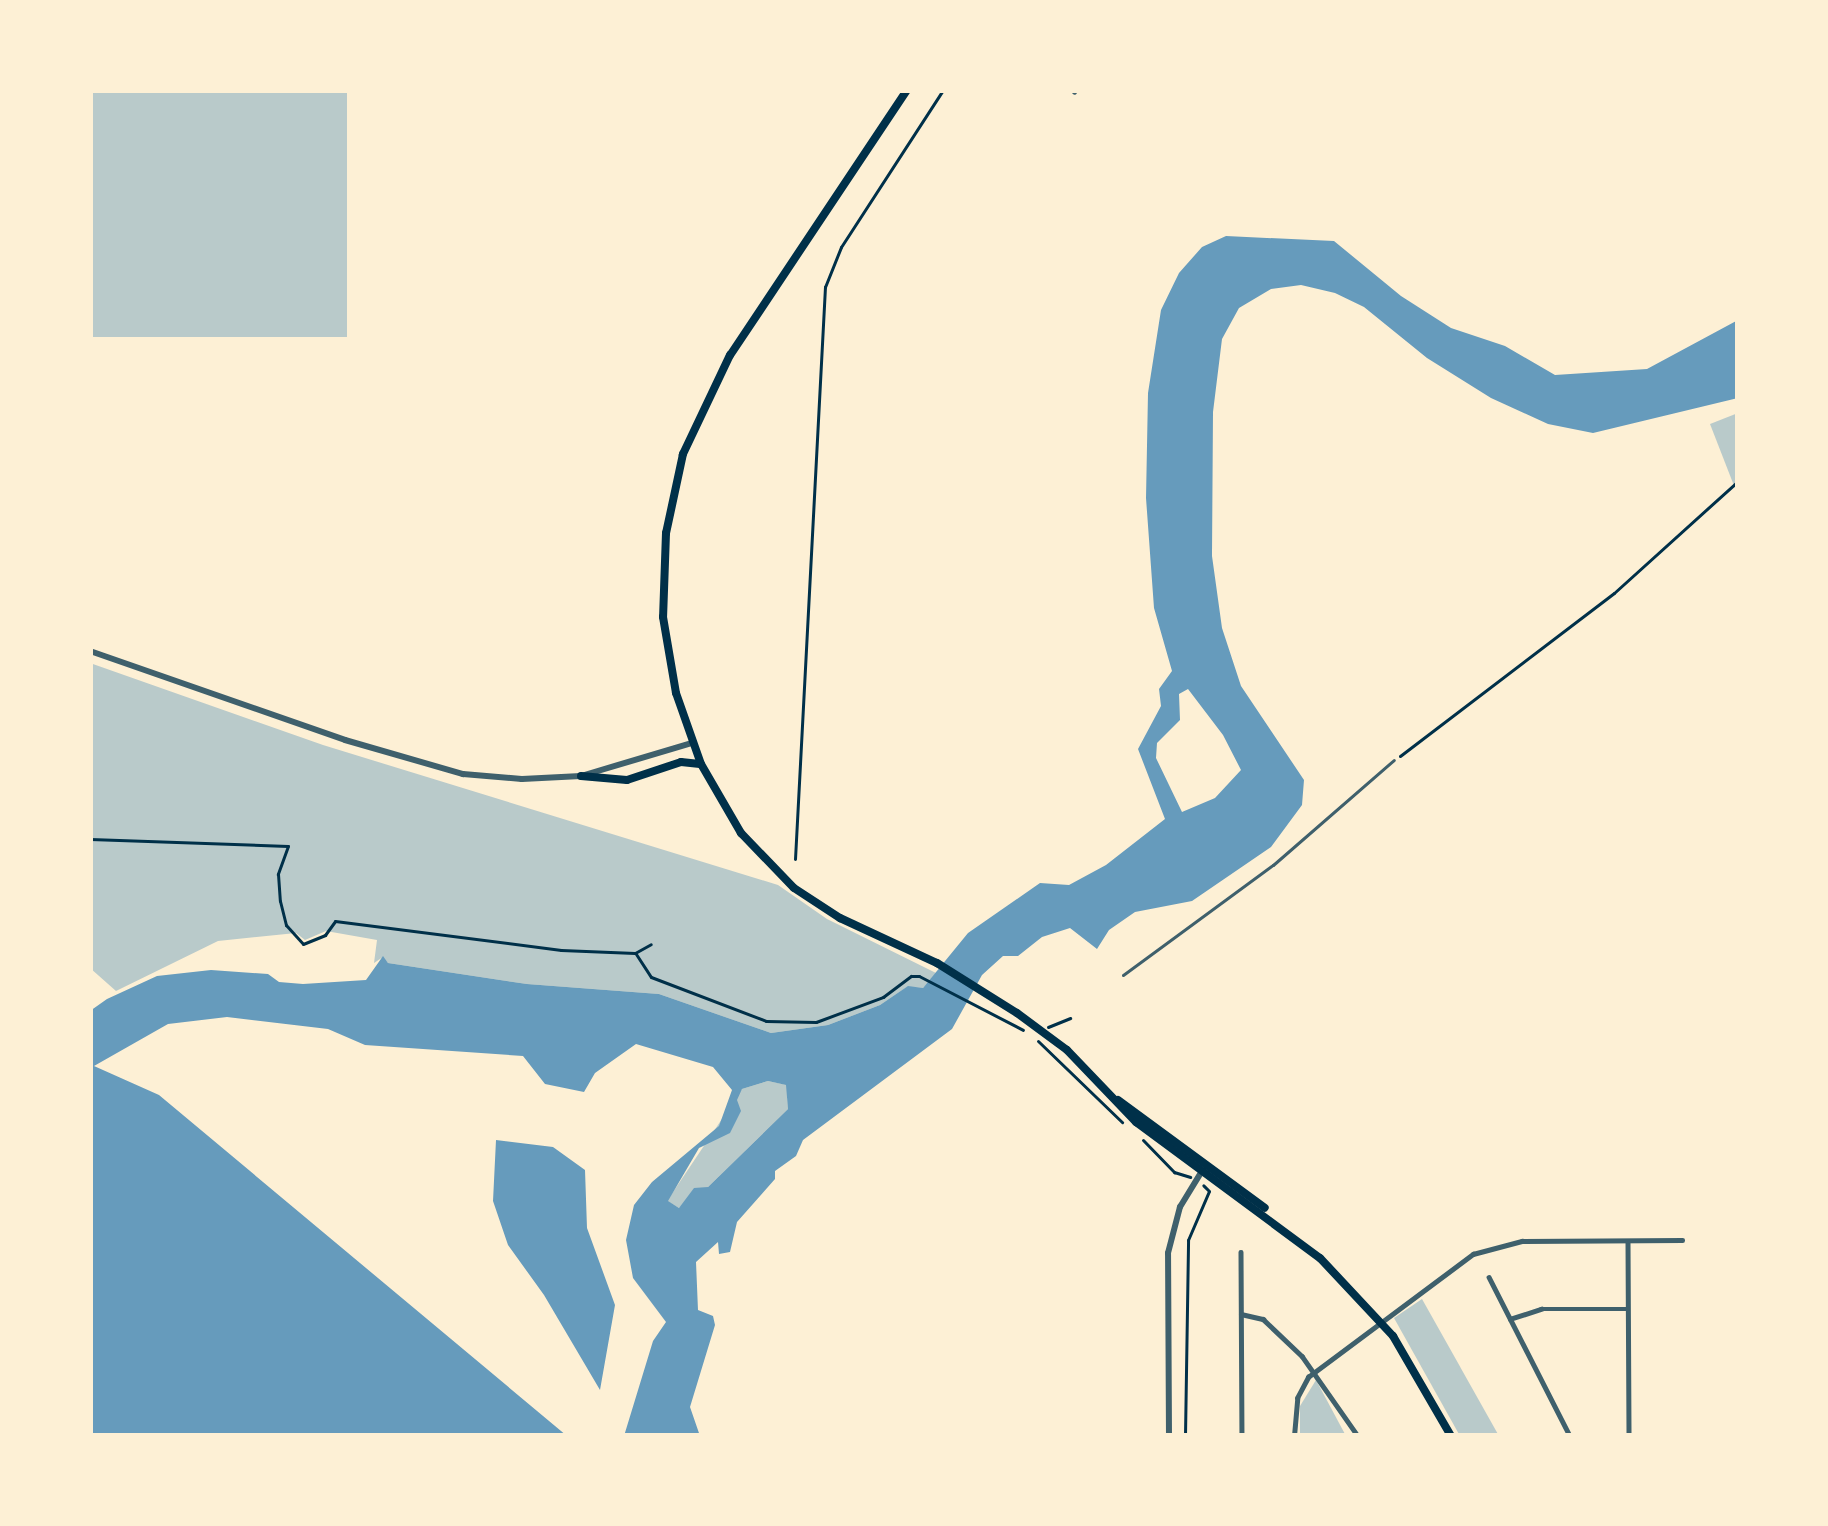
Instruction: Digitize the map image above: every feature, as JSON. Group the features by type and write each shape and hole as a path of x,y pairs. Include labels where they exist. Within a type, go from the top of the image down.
{"main road":[{"path":"907,90 730,355 683,454 666,532 662,597 672,675 692,743 741,832 794,887 840,918 937,963 1041,1030 1136,1122 1280,1225"},
{"path":"576,776 627,780 685,761 701,764"},
{"path":"1111,1096 1237,1184 1335,1271 1382,1322 1451,1436"}],"street":[{"path":"90,651 444,770 502,778 576,776 692,743"},
{"path":"1169,1436 1168,1253 1180,1208 1202,1171"},
{"path":"1628,1240 1629,1436"},
{"path":"1294,1436 1297,1398 1315,1371 1454,1265 1494,1246 1682,1240"},
{"path":"1241,1252 1242,1436"},
{"path":"1489,1277 1570,1436"},
{"path":"1510,1319 1541,1309 1628,1309"},
{"path":"1241,1314 1263,1319 1315,1371 1358,1436"}],"lane":[{"path":"1123,975 1273,866 1394,760"}],"path":[{"path":"795,859 825,287 841,247 943,90"},
{"path":"1394,760 1579,622 1738,481"},
{"path":"90,838 288,846 278,874 280,901 286,925 303,944 325,935 335,921 561,950 635,952 651,944"},
{"path":"635,952 651,977 740,1015 779,1023 816,1022 884,997 910,976 926,979 1028,1033 1070,1018"},
{"path":"1185,1436 1188,1240 1209,1191"}],"shaded area":[{"path":"90,90 347,90 347,337 90,337"},
{"path":"1738,413 1738,496 1710,424"},
{"path":"90,663 323,745 778,885 827,919 936,973 923,988 907,987 880,1005 828,1025 771,1033 659,994 527,984 388,963 383,957 374,963 377,940 326,931 305,940 296,933 218,941 116,991 90,968"},
{"path":"768,1081 787,1085 788,1109 708,1187 679,1208 667,1201 742,1089"},
{"path":"1422,1299 1499,1436 1460,1436 1394,1318"},
{"path":"1316,1380 1346,1436 1300,1436 1300,1406"}],"water":[{"path":"1226,236 1334,241 1401,296 1451,328 1505,346 1555,375 1647,369 1738,320 1738,398 1593,433 1548,424 1491,398 1427,358 1364,307 1335,293 1301,285 1271,289 1239,308 1222,339 1213,412 1212,556 1222,628 1241,686 1304,780 1302,805 1271,847 1192,901 1135,912 1109,930 1097,949 1070,928 1042,937 1018,956 1003,956 982,975 952,1029 803,1140 796,1156 775,1171 775,1179 737,1222 730,1252 719,1254 718,1242 696,1262 698,1310 713,1316 715,1325 690,1407 700,1436 624,1436 653,1341 666,1322 633,1278 626,1240 634,1205 652,1182 719,1126 732,1090 713,1067 636,1044 595,1073 584,1092 545,1084 523,1056 365,1045 328,1029 227,1017 168,1024 94,1066 159,1095 567,1436 90,1436 90,1011 107,999 157,976 211,970 268,974 279,982 303,984 366,980 383,956 388,963 527,984 659,994 771,1033 828,1025 880,1005 908,986 923,988 968,933 1040,883 1069,885 1106,865 1165,819 1138,749 1161,706 1159,689 1172,671 1154,608 1146,498 1148,393 1161,310 1179,273 1202,247","holes":["1188,689 1223,735 1241,770 1215,798 1182,812 1156,758 1157,743 1180,720 1179,694","768,1081 786,1085 788,1109 708,1187 694,1188 679,1208 668,1201 699,1148 730,1133 741,1111 737,1100 742,1089"]},
{"path":"496,1140 553,1147 585,1170 587,1228 615,1305 600,1390 544,1295 508,1245 493,1201"}]}
